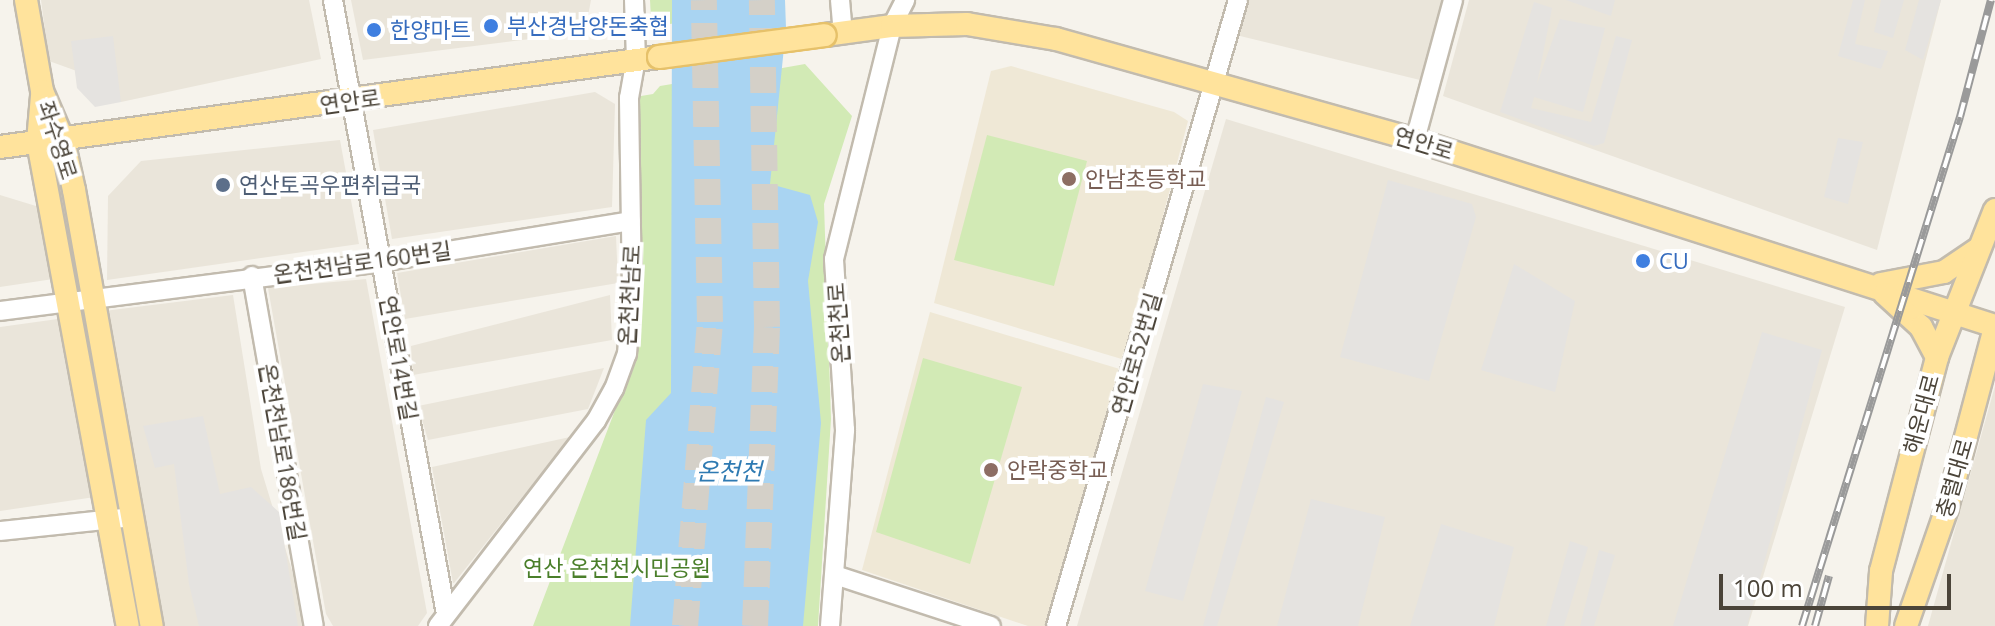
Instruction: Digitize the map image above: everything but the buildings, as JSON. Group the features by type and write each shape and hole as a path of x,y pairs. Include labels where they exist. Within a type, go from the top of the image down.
{"main road":[{"path":"26,0 42,91"},
{"name":"연안로","path":"0,147 892,26 1000,27 1216,82 1415,140 1876,285 1990,325"},
{"name":"좌수영로","path":"42,91 63,140 108,520 128,626"},
{"name":"좌수영로","path":"42,91 38,142 81,300 133,517 152,626"},
{"name":"해운대로","path":"1877,626 1881,571 1937,357 1995,210"},
{"path":"1876,285 1944,272 1982,245"},
{"path":"1876,285 1921,327 1937,357"},
{"path":"1906,626 1917,588 1921,557 1990,325"}],"street":[{"name":"연안로14번길","path":"333,0 442,620"},
{"name":"온천천남로","path":"442,620 596,421 614,389 627,354 632,291 629,98 636,60 634,0"},
{"path":"836,34 840,0"},
{"name":"온천천로","path":"830,626 845,430 834,259 892,26 905,0"},
{"name":"연안로52번길","path":"1056,626 1238,0"},
{"path":"1415,140 1453,0"},
{"name":"온천천남로160번길","path":"0,311 252,276 381,262 631,221"},
{"name":"온천천남로186번길","path":"252,276 314,626"},
{"path":"0,531 133,517"},
{"path":"835,575 991,626"}],"shaded area":[{"path":"41,0 309,0 321,59 121,102 85,74 49,61"},
{"path":"351,0 591,0 585,32 363,60"},
{"path":"1245,0 1442,0 1420,80 1236,35"},
{"path":"1469,0 1941,0 1877,250 1443,96"},
{"path":"1566,0 1615,0 1611,16"},
{"path":"1853,0 1865,0 1855,44 1888,51 1881,69 1838,56"},
{"path":"1881,0 1904,0 1893,38 1874,32"},
{"path":"1919,0 1941,0 1923,60 1905,50"},
{"path":"1534,2 1552,8 1537,84 1560,19 1605,28 1583,112 1534,97 1531,108 1591,122 1616,36 1632,40 1604,143 1594,146 1500,112"},
{"path":"113,36 121,102 95,107 77,88 71,41"},
{"name":"안남초등학교","path":"1011,66 1174,112 1188,121 1125,360 934,303 991,71"},
{"path":"595,92 615,104 612,207 392,239 373,130"},
{"path":"1226,119 1845,307 1748,626 1077,626"},
{"path":"1838,138 1863,142 1848,204 1824,197"},
{"path":"340,140 359,244 107,280 108,196 141,161"},
{"path":"1388,180 1472,204 1476,217 1429,381 1340,357"},
{"path":"0,195 49,210 60,278 0,287"},
{"path":"616,236 618,283 405,319 397,273"},
{"path":"1514,264 1575,301 1555,392 1481,370"},
{"path":"366,279 427,613 418,626 333,626 326,614 268,288"},
{"path":"233,295 261,469 309,626 156,626 104,311"},
{"path":"610,295 612,340 413,375 411,346"},
{"name":"안락중학교","path":"930,312 1123,370 1047,626 1028,626 862,570"},
{"path":"65,318 95,497 0,511 0,327"},
{"path":"1762,332 1822,350 1747,626 1673,626"},
{"path":"604,368 588,409 428,440 418,406"},
{"path":"1203,384 1242,391 1183,601 1145,591"},
{"path":"1995,386 1995,626 1928,626"},
{"path":"1266,397 1284,402 1217,626 1203,626"},
{"path":"203,416 220,494 251,487 279,512 298,626 199,626 189,584 174,464 155,468 143,426"},
{"path":"570,437 454,583 453,583 432,467"},
{"path":"1311,499 1385,517 1358,626 1277,626"},
{"path":"1441,524 1514,547 1494,626 1410,626"},
{"path":"1570,541 1588,547 1564,626 1546,626"},
{"path":"1599,550 1615,555 1594,626 1580,626"}],"green space":[{"path":"650,0 682,0 682,22 658,26 651,18"},
{"path":"805,64 852,116 824,204 831,419 818,626 781,626 760,190 771,70"},
{"name":"연산 온천천시민공원","path":"684,82 669,626 533,626 636,355 635,97 653,94 660,86"},
{"path":"987,135 1087,161 1054,286 954,260"},
{"path":"923,358 1022,387 970,564 876,532"}],"water":[{"name":"온천천","path":"672,0 785,0 786,28 770,184 810,195 818,222 808,281 821,423 803,626 630,626 646,420 671,393"}],"tunnel":[{"path":"685,626 710,322 704,0"},
{"path":"755,626 767,327 762,0"}],"railway":[{"path":"1802,626 1960,117 1991,0"},
{"path":"1815,626 1829,576"}],"place":[{"name":"부산경남양돈축협","path":"491,26"},
{"name":"한양마트","path":"374,30"},
{"name":"안남초등학교","path":"1069,179"},
{"name":"연산토곡우편취급국","path":"223,185"},
{"name":"CU","path":"1643,261"},
{"name":"안락중학교","path":"991,470"}]}
